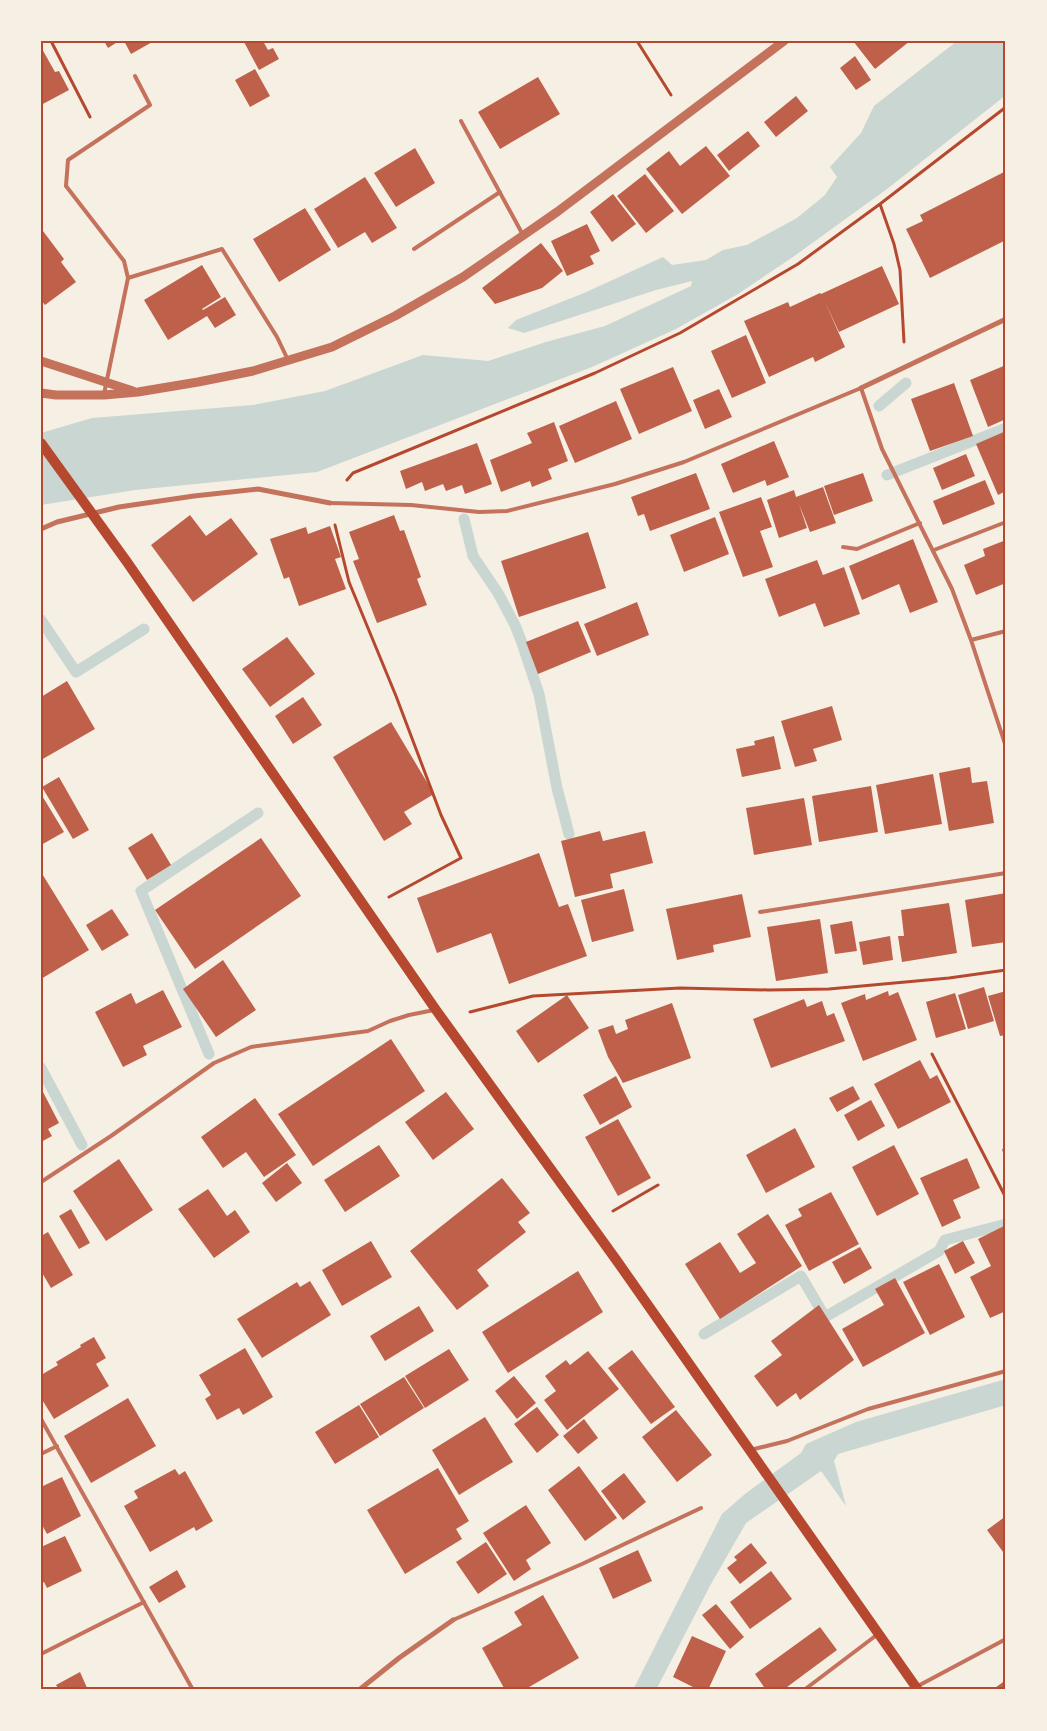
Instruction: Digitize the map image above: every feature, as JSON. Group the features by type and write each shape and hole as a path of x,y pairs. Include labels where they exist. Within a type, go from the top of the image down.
{"main road":[{"path":"41,443 93,514 368,909 436,1010 590,1224 917,1688"}],"street":[{"path":"41,393 56,395 104,395 138,392 253,371 332,347 396,316 463,277 565,206 784,41"},
{"path":"861,388 1006,319"},
{"path":"41,361 138,392"},
{"path":"41,529 57,522 119,507 258,489 330,503"},
{"path":"358,1690 453,1620"}],"lane":[{"path":"104,395 128,278 124,261 66,186 68,160 150,104 135,76"},
{"path":"461,121 523,235"},
{"path":"414,249 500,192"},
{"path":"128,278 222,249 277,337 288,360"},
{"path":"330,503 411,505 479,512 507,511 615,484 684,462 861,388 882,449 952,589 1006,747"},
{"path":"934,550 1006,522"},
{"path":"843,547 857,549 920,523"},
{"path":"971,640 1006,630"},
{"path":"760,912 1006,873"},
{"path":"41,1182 111,1136 214,1063 250,1046 368,1031 399,1018 436,1010"},
{"path":"750,1450 787,1441 868,1409 1006,1371"},
{"path":"41,1419 193,1690"},
{"path":"41,1454 56,1446"},
{"path":"453,1620 582,1564 701,1508"},
{"path":"41,1654 144,1602"},
{"path":"804,1690 878,1634"},
{"path":"917,1688 1006,1639"}],"path":[{"path":"51,41 101,138"},
{"path":"637,41 673,98"},
{"path":"353,473 595,373 680,333 798,264 880,204 1006,107"},
{"path":"880,204 894,244 900,270 904,320 904,368"},
{"path":"330,503 349,582 396,696 441,815 461,858 368,909"},
{"path":"436,1010 470,1012 533,996 670,988 828,989 948,978 1006,970"},
{"path":"932,1054 1006,1198"},
{"path":"590,1224 658,1185"}],"shaded area":[{"path":"957,41 1006,41 1006,95 887,189 793,257 738,294 676,329 592,367 317,472 135,490 41,505 41,433 92,418 253,405 325,391 423,355 488,361 546,342 605,326 691,286 692,281 656,290 524,333 508,328 516,320 584,293 663,257 672,265 706,260 723,250 747,245 797,218 825,195 837,177 830,167 861,133 874,106"},
{"path":"1006,1379 1006,1405 838,1454 834,1461 846,1506 821,1471 746,1523 711,1584 656,1690 633,1690 722,1514 745,1494 801,1453 806,1444 856,1422"}],"building":[{"path":"104,41 119,41 108,48"},
{"path":"124,41 154,41 131,54"},
{"path":"245,41 263,41 268,50 273,48 279,59 259,70"},
{"path":"853,41 910,41 875,69"},
{"path":"41,47 55,72 59,71 69,90 41,105"},
{"path":"855,56 871,80 856,90 840,68"},
{"path":"255,69 270,96 250,107 235,80"},
{"path":"538,77 560,114 500,149 478,112"},
{"path":"796,96 808,111 776,137 764,122"},
{"path":"748,131 760,146 729,171 717,155"},
{"path":"706,146 730,176 682,214 646,169 669,151 680,166"},
{"path":"415,148 435,183 396,207 374,173"},
{"path":"1006,171 1006,240 930,278 906,229 923,221 920,215"},
{"path":"645,174 674,211 646,233 617,196"},
{"path":"365,177 397,228 372,243 365,232 338,248 314,209"},
{"path":"613,194 636,224 612,242 590,212"},
{"path":"305,208 331,250 279,282 253,239"},
{"path":"587,224 600,251 590,256 594,264 567,276 551,241"},
{"path":"43,231 64,259 61,262 76,282 45,305 41,300 41,232"},
{"path":"541,243 563,271 542,288 495,304 482,288"},
{"path":"202,265 221,297 202,309 225,297 236,315 215,328 207,316 168,340 144,300"},
{"path":"882,266 899,304 839,332 825,302 845,347 815,362 813,357 769,377 744,321 788,302 790,307"},
{"path":"746,335 766,383 732,398 711,351"},
{"path":"1006,365 1006,419 988,427 970,380"},
{"path":"673,367 692,411 639,434 620,389"},
{"path":"954,383 973,436 930,451 911,399"},
{"path":"719,389 732,417 705,429 693,400"},
{"path":"616,401 632,439 575,463 559,426"},
{"path":"554,422 568,461 548,469 552,479 532,487 530,481 501,492 490,460 532,443 527,433"},
{"path":"1006,431 1006,491 998,495 976,444"},
{"path":"774,441 789,477 767,486 765,480 733,493 721,464"},
{"path":"477,443 492,484 465,494 462,485 446,491 443,484 425,491 422,482 406,489 400,471"},
{"path":"966,454 975,476 942,490 933,468"},
{"path":"696,473 710,509 650,531 644,514 638,516 631,497"},
{"path":"863,473 873,501 834,515 824,486"},
{"path":"985,480 995,504 943,525 933,501"},
{"path":"823,487 836,523 810,532 799,504 807,528 779,538 767,500 794,490 796,497"},
{"path":"761,497 772,527 760,531 773,567 743,577 719,512"},
{"path":"190,515 206,536 231,518 258,554 193,602 151,545"},
{"path":"394,515 400,531 404,530 421,577 417,579 427,605 377,623 353,561 359,559 349,532"},
{"path":"715,517 729,554 684,572 670,535"},
{"path":"330,526 341,557 335,559 346,589 299,606 289,577 284,579 270,539 306,527 308,534"},
{"path":"588,532 606,588 519,617 501,561"},
{"path":"913,539 938,602 910,613 899,584 862,600 849,566"},
{"path":"1006,540 1006,583 976,595 964,565 985,556 983,549"},
{"path":"817,560 823,575 844,567 860,614 824,627 815,603 779,617 765,579"},
{"path":"637,602 649,635 597,656 584,624"},
{"path":"578,621 591,652 538,674 526,642"},
{"path":"287,637 315,674 270,707 242,669"},
{"path":"67,681 95,729 41,760 41,697"},
{"path":"303,697 322,725 293,744 275,716"},
{"path":"832,706 842,740 813,749 817,761 795,767 781,721"},
{"path":"391,722 434,794 404,812 412,824 384,841 333,757"},
{"path":"774,736 781,769 742,777 736,749 755,745 754,741"},
{"path":"970,767 972,783 987,781 994,823 949,831 939,773"},
{"path":"933,774 942,824 885,834 876,785"},
{"path":"59,777 89,830 73,839 42,787"},
{"path":"871,786 878,832 819,842 812,796"},
{"path":"41,794 64,832 41,845"},
{"path":"804,798 812,845 754,855 746,808"},
{"path":"600,831 603,841 645,831 653,863 610,874 613,888 575,897 561,841"},
{"path":"152,833 171,865 147,880 128,848"},
{"path":"261,838 301,896 195,969 155,910"},
{"path":"539,853 559,907 568,904 587,956 509,984 491,933 437,953 417,898"},
{"path":"41,872 89,950 41,979"},
{"path":"624,889 634,931 592,942 581,900"},
{"path":"1006,893 1006,942 972,947 965,900"},
{"path":"742,894 751,937 713,945 714,952 677,960 666,909"},
{"path":"949,903 957,953 902,962 898,936 904,936 901,910"},
{"path":"112,909 129,935 102,951 86,925"},
{"path":"820,919 828,973 776,981 767,927"},
{"path":"852,921 857,951 835,954 830,925"},
{"path":"890,936 893,960 863,965 859,942"},
{"path":"223,960 256,1010 216,1037 183,989"},
{"path":"984,987 994,1021 968,1029 958,995"},
{"path":"163,990 182,1027 143,1046 147,1055 123,1067 95,1012 131,993 136,1004"},
{"path":"888,991 889,996 898,992 917,1040 863,1061 841,1003 865,994 866,1000"},
{"path":"1006,991 1006,1035 1000,1036 988,996"},
{"path":"955,993 966,1029 936,1038 926,1002"},
{"path":"567,995 589,1028 538,1063 516,1031"},
{"path":"804,999 807,1007 822,1001 827,1016 834,1013 845,1041 771,1068 753,1019"},
{"path":"672,1003 691,1058 623,1083 608,1057 598,1030 613,1025 616,1034 628,1029 625,1020"},
{"path":"391,1039 425,1091 313,1166 278,1114"},
{"path":"920,1060 930,1079 937,1075 951,1102 898,1129 874,1084"},
{"path":"616,1076 632,1107 600,1125 583,1095"},
{"path":"853,1086 860,1099 837,1112 829,1098"},
{"path":"43,1092 59,1123 48,1129 52,1136 41,1142 41,1093"},
{"path":"446,1092 474,1129 433,1160 405,1122"},
{"path":"255,1098 296,1155 264,1177 246,1152 223,1168 201,1137"},
{"path":"871,1100 885,1126 858,1141 844,1115"},
{"path":"618,1119 651,1178 618,1196 585,1137"},
{"path":"795,1128 815,1167 766,1193 746,1155"},
{"path":"379,1145 400,1176 345,1212 324,1180"},
{"path":"894,1145 919,1194 877,1216 852,1167"},
{"path":"1002,1149 1006,1149 1006,1160 1005,1160"},
{"path":"967,1158 980,1188 953,1200 961,1218 942,1227 920,1178"},
{"path":"119,1159 153,1210 106,1241 73,1191"},
{"path":"287,1163 302,1183 276,1202 262,1183"},
{"path":"502,1178 530,1213 518,1222 526,1232 477,1270 489,1286 457,1310 410,1251"},
{"path":"208,1189 227,1216 235,1210 250,1232 214,1258 178,1209"},
{"path":"831,1192 859,1244 809,1271 785,1225 802,1216 798,1209"},
{"path":"71,1209 90,1243 79,1249 59,1216"},
{"path":"768,1214 802,1266 720,1319 685,1264 720,1242 740,1273 756,1263 737,1234"},
{"path":"1006,1225 1006,1311 990,1318 970,1277 991,1266 978,1239"},
{"path":"48,1232 73,1275 51,1288 41,1271 41,1236"},
{"path":"371,1241 392,1277 342,1306 322,1270"},
{"path":"963,1241 975,1263 955,1274 944,1251"},
{"path":"860,1247 872,1268 844,1284 832,1262"},
{"path":"939,1264 965,1317 930,1335 903,1282"},
{"path":"578,1271 603,1312 508,1373 482,1332"},
{"path":"895,1278 925,1333 863,1367 842,1329 884,1305 875,1289"},
{"path":"310,1281 331,1315 262,1358 237,1319 297,1282 300,1287"},
{"path":"819,1305 854,1360 800,1400 796,1393 777,1407 754,1376 782,1355 771,1341"},
{"path":"419,1306 434,1331 385,1361 370,1336"},
{"path":"94,1337 106,1358 96,1364 109,1386 54,1419 41,1398 41,1375 58,1365 56,1362"},
{"path":"245,1348 273,1397 243,1415 239,1408 217,1420 205,1399 211,1395 199,1375"},
{"path":"449,1349 469,1380 425,1408 405,1376"},
{"path":"632,1350 675,1407 651,1424 608,1368"},
{"path":"588,1351 619,1389 567,1430 544,1400 556,1391 545,1376 566,1360 570,1365"},
{"path":"514,1376 536,1403 517,1419 495,1391"},
{"path":"404,1377 424,1408 380,1436 360,1404"},
{"path":"128,1398 156,1446 91,1483 64,1436"},
{"path":"359,1405 379,1437 335,1464 315,1432"},
{"path":"537,1407 559,1435 537,1453 514,1424"},
{"path":"676,1410 712,1455 677,1482 642,1437"},
{"path":"485,1417 513,1462 459,1495 432,1450"},
{"path":"584,1419 598,1438 578,1454 563,1436"},
{"path":"579,1466 617,1518 585,1541 548,1490"},
{"path":"438,1468 469,1521 456,1529 462,1539 405,1574 367,1510"},
{"path":"175,1469 179,1475 185,1471 213,1521 196,1531 194,1527 150,1552 124,1506 138,1498 134,1491"},
{"path":"624,1473 646,1502 623,1520 601,1491"},
{"path":"62,1477 81,1516 47,1534 41,1523 41,1482 43,1486"},
{"path":"526,1505 551,1543 526,1560 531,1569 514,1581 483,1533"},
{"path":"1006,1516 1006,1556 987,1530"},
{"path":"65,1536 82,1571 47,1588 44,1582 41,1584 41,1547"},
{"path":"486,1542 507,1574 478,1594 456,1562"},
{"path":"751,1543 767,1563 740,1584 727,1568 737,1560 734,1557"},
{"path":"638,1550 652,1581 613,1599 599,1568"},
{"path":"177,1570 186,1587 159,1603 149,1587"},
{"path":"771,1571 792,1599 750,1629 730,1602"},
{"path":"543,1595 579,1658 524,1690 505,1690 482,1648 522,1625 514,1612"},
{"path":"716,1604 744,1637 730,1649 702,1615"},
{"path":"820,1627 837,1650 783,1690 766,1690 755,1674"},
{"path":"692,1636 726,1651 708,1690 699,1690 673,1677"},
{"path":"80,1672 88,1690 59,1690 56,1685"},
{"path":"1006,1680 1006,1690 992,1690"}],"waterway":[{"path":"879,406 906,383"},
{"path":"887,475 1006,428"},
{"path":"464,519 473,556 498,593 522,643 539,694 557,788 569,834"},
{"path":"41,620 76,672 144,629"},
{"path":"209,1054 141,891 258,813"},
{"path":"41,1068 82,1145"},
{"path":"704,1334 801,1276 825,1317 939,1251 945,1240 1006,1224"}]}
